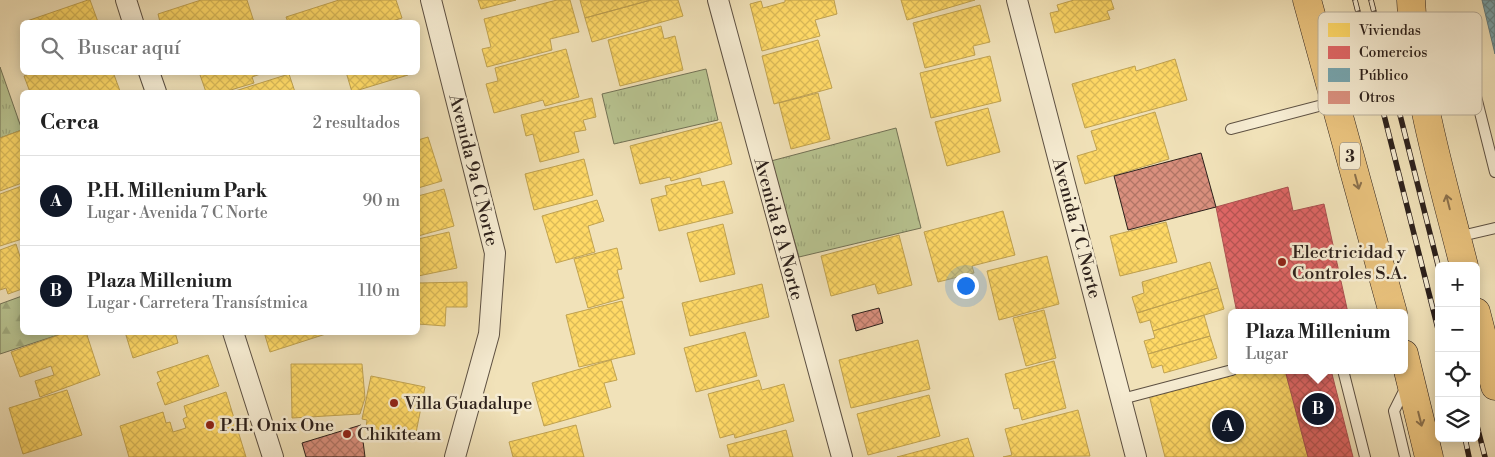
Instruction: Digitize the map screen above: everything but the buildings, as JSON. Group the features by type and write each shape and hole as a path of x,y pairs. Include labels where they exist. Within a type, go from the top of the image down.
{"main road":[{"name":"3","path":"1307,0 1318,40"},
{"name":"3","path":"1339,115 1392,309"},
{"path":"1426,115 1463,262"},
{"path":"1480,328 1495,386"},
{"path":"1408,371 1429,457"}],"street":[{"path":"126,0 132,20"},
{"name":"Avenida 9a C Norte","path":"431,0 495,253 489,334 455,457"},
{"name":"Avenida 8 A Norte","path":"718,0 842,457"},
{"name":"Avenida 7 C Norte","path":"1017,0 1136,457"},
{"path":"150,75 155,90"},
{"path":"234,335 273,457"}],"lane":[{"path":"1231,129 1318,106"},
{"path":"1481,115 1495,172"},
{"path":"1457,237 1495,228"},
{"path":"1122,399 1228,371"},
{"path":"1344,374 1365,457"},
{"path":"1405,374 1394,411 1405,457"}],"green space":[{"path":"0,67 20,124 20,131 0,138"},
{"path":"706,69 718,120 614,144 602,94"},
{"path":"896,128 921,228 799,257 771,161"},
{"path":"20,297 20,335 58,335 0,354 0,304"}],"railway":[{"path":"1355,0 1358,12"},
{"path":"1371,0 1374,12"},
{"path":"1384,115 1435,317"},
{"path":"1400,115 1437,262"},
{"path":"1480,438 1485,457"},
{"path":"1466,442 1469,457"}],"place":[{"name":"Electricidad y Controles S.A.","path":"1282,262"},
{"name":"Villa Guadalupe","path":"394,403"},
{"name":"Plaza Millenium","path":"1318,409"},
{"name":"P.H. Onix One","path":"210,425"},
{"name":"P.H. Millenium Park","path":"1228,426"},
{"name":"Chikiteam","path":"347,434"}]}
